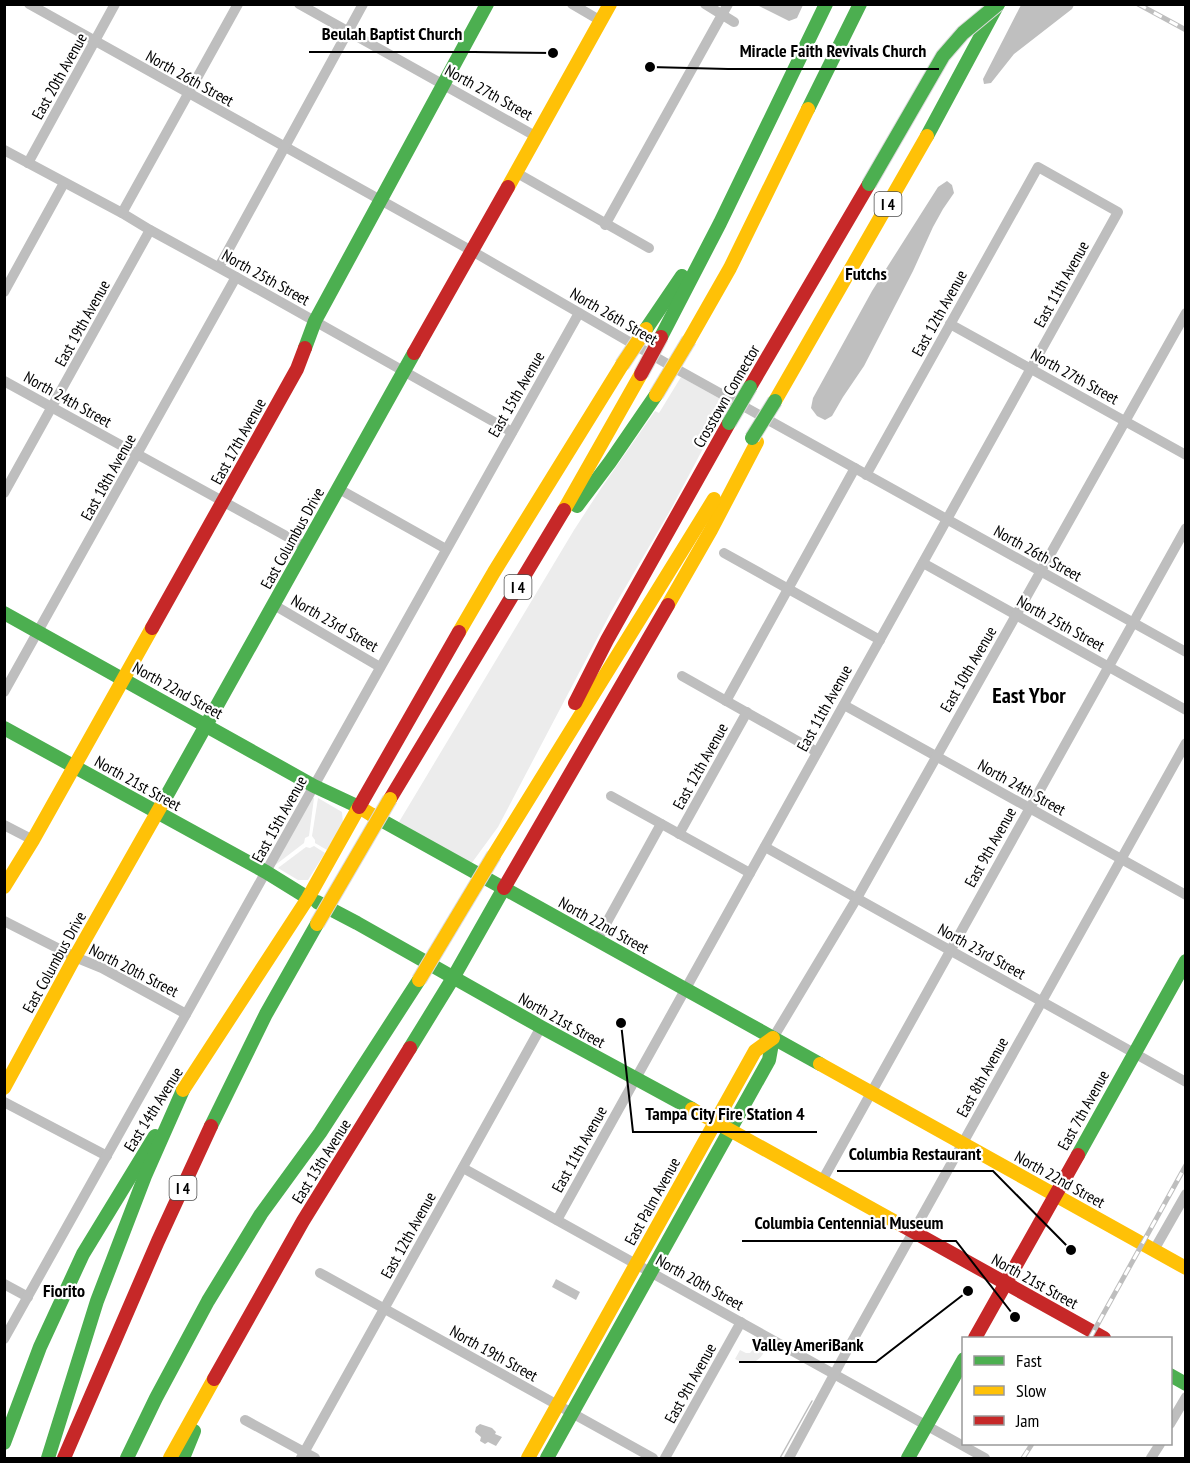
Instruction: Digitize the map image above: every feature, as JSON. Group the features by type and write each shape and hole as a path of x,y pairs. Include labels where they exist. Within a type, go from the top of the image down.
{"main road":[{"name":"East 17th Avenue","path":"4,887 33,840 297,369 315,321 488,4"},
{"name":"East Columbus Drive","path":"6,1080 610,4"},
{"name":"I 4","path":"64,1458 208,1132 259,1027 390,799 542,548 661,338 720,223 826,4"},
{"path":"542,548 589,491 656,395 689,340 730,268 860,4"},
{"name":"I 4","path":"127,1458 208,1301 261,1214 320,1133 419,980 512,825 755,440 928,135 998,4"},
{"name":"Crosstown Connector","path":"512,825 607,640 729,423 943,56 963,33 998,4"},
{"name":"East 14th Avenue","path":"4,1443 40,1347 83,1254 183,1090 308,898 494,572 622,365 666,298 720,223"},
{"name":"East 13th Avenue","path":"183,1458 214,1379 303,1221 453,978 706,540 755,440"},
{"name":"North 22nd Street","path":"4,613 314,786 359,807 1185,1268"},
{"name":"North 21st Street","path":"4,728 1102,1337"},
{"name":"East 7th Avenue","path":"976,1337 1185,961"},
{"path":"435,1007 458,994 471,994 492,999"},
{"name":"East Palm Avenue","path":"528,1458 755,1051 773,1038"},
{"name":"East Palm Avenue","path":"547,1458 769,1060 773,1038"},
{"path":"48,1458 97,1301 145,1176 183,1090"},
{"path":"908,1458 962,1361"},
{"path":"1172,1376 1185,1384"},
{"path":"170,1458 214,1379"}],"street":[{"name":"North 26th Street","path":"29,4 472,251 671,366 1185,652"},
{"name":"East 20th Avenue","path":"28,163 115,4"},
{"path":"122,213 238,4"},
{"name":"North 27th Street","path":"299,4 537,137"},
{"path":"219,267 363,4"},
{"path":"572,4 602,21"},
{"path":"705,4 725,9 734,22"},
{"path":"605,225 725,9"},
{"name":"North 25th Street","path":"4,150 122,213 512,432"},
{"name":"East 11th Avenue","path":"557,1220 1118,212 1038,166"},
{"name":"East 12th Avenue","path":"866,475 1038,166"},
{"path":"517,173 649,248"},
{"path":"4,292 64,183"},
{"name":"East 19th Avenue","path":"4,493 150,230"},
{"name":"East 18th Avenue","path":"4,692 236,277"},
{"name":"East 15th Avenue","path":"4,1339 579,313"},
{"name":"East 10th Avenue","path":"773,1038 856,898 1126,422 1185,313"},
{"name":"North 27th Street","path":"950,324 1185,455"},
{"name":"North 24th Street","path":"4,381 306,548"},
{"name":"East 12th Avenue","path":"726,701 855,468"},
{"path":"339,489 446,549"},
{"name":"East 9th Avenue","path":"822,1181 1185,528"},
{"path":"724,553 880,640"},
{"name":"North 25th Street","path":"923,563 1185,710"},
{"name":"North 23rd Street","path":"274,605 380,667"},
{"path":"682,676 818,752"},
{"name":"North 24th Street","path":"844,705 1185,895"},
{"name":"East 12th Avenue","path":"679,834 747,712"},
{"name":"East 8th Avenue","path":"789,1458 1185,743"},
{"path":"611,796 750,873"},
{"name":"East 12th Avenue","path":"597,940 661,824"},
{"path":"4,825 33,840"},
{"name":"North 23rd Street","path":"765,847 1185,1082"},
{"name":"North 20th Street","path":"4,921 102,968 186,1014"},
{"name":"East 12th Avenue","path":"303,1456 541,1027"},
{"path":"4,1102 107,1156"},
{"name":"North 20th Street","path":"463,1168 985,1458"},
{"path":"1154,1250 1185,1194"},
{"name":"North 19th Street","path":"320,1273 653,1458"},
{"path":"4,1284 28,1297"},
{"name":"East 9th Avenue","path":"665,1458 741,1322"},
{"path":"1172,1420 1185,1397"},
{"path":"245,1420 303,1456 315,1458"}],"shaded area":[{"path":"757,5 803,5 797,18 789,21"},
{"path":"1021,5 1074,5 1072,9 1014,54 991,83 984,84 983,79"},
{"path":"947,181 952,185 954,193 933,227 864,366 832,416 825,420 817,416 811,408 813,398 872,291 938,187"},
{"path":"681,377 729,404 611,612 498,827 471,864 399,822 574,530 655,411 659,413"},
{"path":"312,797 314,798 309,836 305,838 304,843 274,866"},
{"path":"318,798 342,812 343,823 327,850 315,843 312,836"},
{"path":"314,846 325,853 308,880 298,880 278,868 306,847"},
{"path":"556,1279 580,1292 576,1300 552,1287"},
{"path":"757,1345 765,1350 756,1361 745,1363 735,1359 740,1350 750,1353"},
{"path":"480,1424 492,1428 495,1434 502,1437 496,1446 480,1441 481,1437 475,1432 476,1427"}],"tram line":[{"path":"780,1458 812,1401"}],"railway":[{"path":"1138,4 1186,30"},
{"path":"1091,1337 1186,1165"},
{"path":"1023,1458 1031,1445"}],"traffic: fast":[{"path":"305,348 315,321 487,4"},
{"path":"661,337 720,223 826,4"},
{"path":"808,109 860,4"},
{"path":"927,136 998,4"},
{"path":"869,184 943,56 963,33 998,4"},
{"path":"646,329 682,276"},
{"path":"162,804 414,353"},
{"path":"729,423 750,387"},
{"path":"577,506 656,395"},
{"path":"752,438 775,401"},
{"path":"4,613 314,786 359,807"},
{"path":"4,728 266,872 308,898"},
{"path":"372,815 820,1064"},
{"path":"410,1048 504,888"},
{"path":"317,902 692,1109"},
{"path":"211,1126 266,1014 317,924"},
{"path":"1078,1155 1186,961"},
{"path":"127,1458 208,1301 261,1214 320,1133 419,980"},
{"path":"547,1458 769,1060 773,1038"},
{"path":"48,1458 97,1301 145,1176 183,1090"},
{"path":"4,1443 40,1347 83,1254 155,1136"},
{"path":"908,1458 962,1363"},
{"path":"1172,1376 1186,1384"},
{"path":"183,1458 194,1431"}],"traffic: slow":[{"path":"508,187 610,4"},
{"path":"689,340 730,268 808,109"},
{"path":"775,401 927,136"},
{"path":"622,365 646,329"},
{"path":"656,395 689,340"},
{"path":"459,632 622,365"},
{"path":"564,510 641,374"},
{"path":"668,605 757,442"},
{"path":"494,855 714,499"},
{"path":"4,887 33,840 152,628"},
{"path":"317,924 390,799"},
{"path":"4,1088 162,804"},
{"path":"183,1090 308,898 359,807 372,815"},
{"path":"419,980 494,855"},
{"path":"528,1458 755,1051 773,1038"},
{"path":"820,1064 1186,1268"},
{"path":"692,1109 903,1226"},
{"path":"170,1458 214,1379"}],"traffic: jam":[{"path":"750,387 869,184"},
{"path":"414,353 508,187"},
{"path":"641,374 661,337"},
{"path":"152,628 297,369 305,348"},
{"path":"575,703 607,640 729,423"},
{"path":"390,799 564,510"},
{"path":"504,888 668,605"},
{"path":"359,807 459,632"},
{"path":"214,1379 303,1221 410,1048"},
{"path":"64,1458 158,1241 211,1126"},
{"path":"976,1337 1078,1155"},
{"path":"903,1226 1102,1337"}],"place":[{"name":"Beulah Baptist Church","path":"553,53"},
{"name":"Miracle Faith Revivals Church","path":"650,67"},
{"name":"Tampa City Fire Station 4","path":"621,1023"},
{"name":"Columbia Restaurant","path":"1071,1250"},
{"name":"Valley AmeriBank","path":"968,1291"},
{"name":"Columbia Centennial Museum","path":"1015,1317"}],"district":[{"name":"Futchs","path":"866,273"},
{"name":"East Ybor","path":"1029,695"},
{"name":"Fiorito","path":"64,1290"}]}
